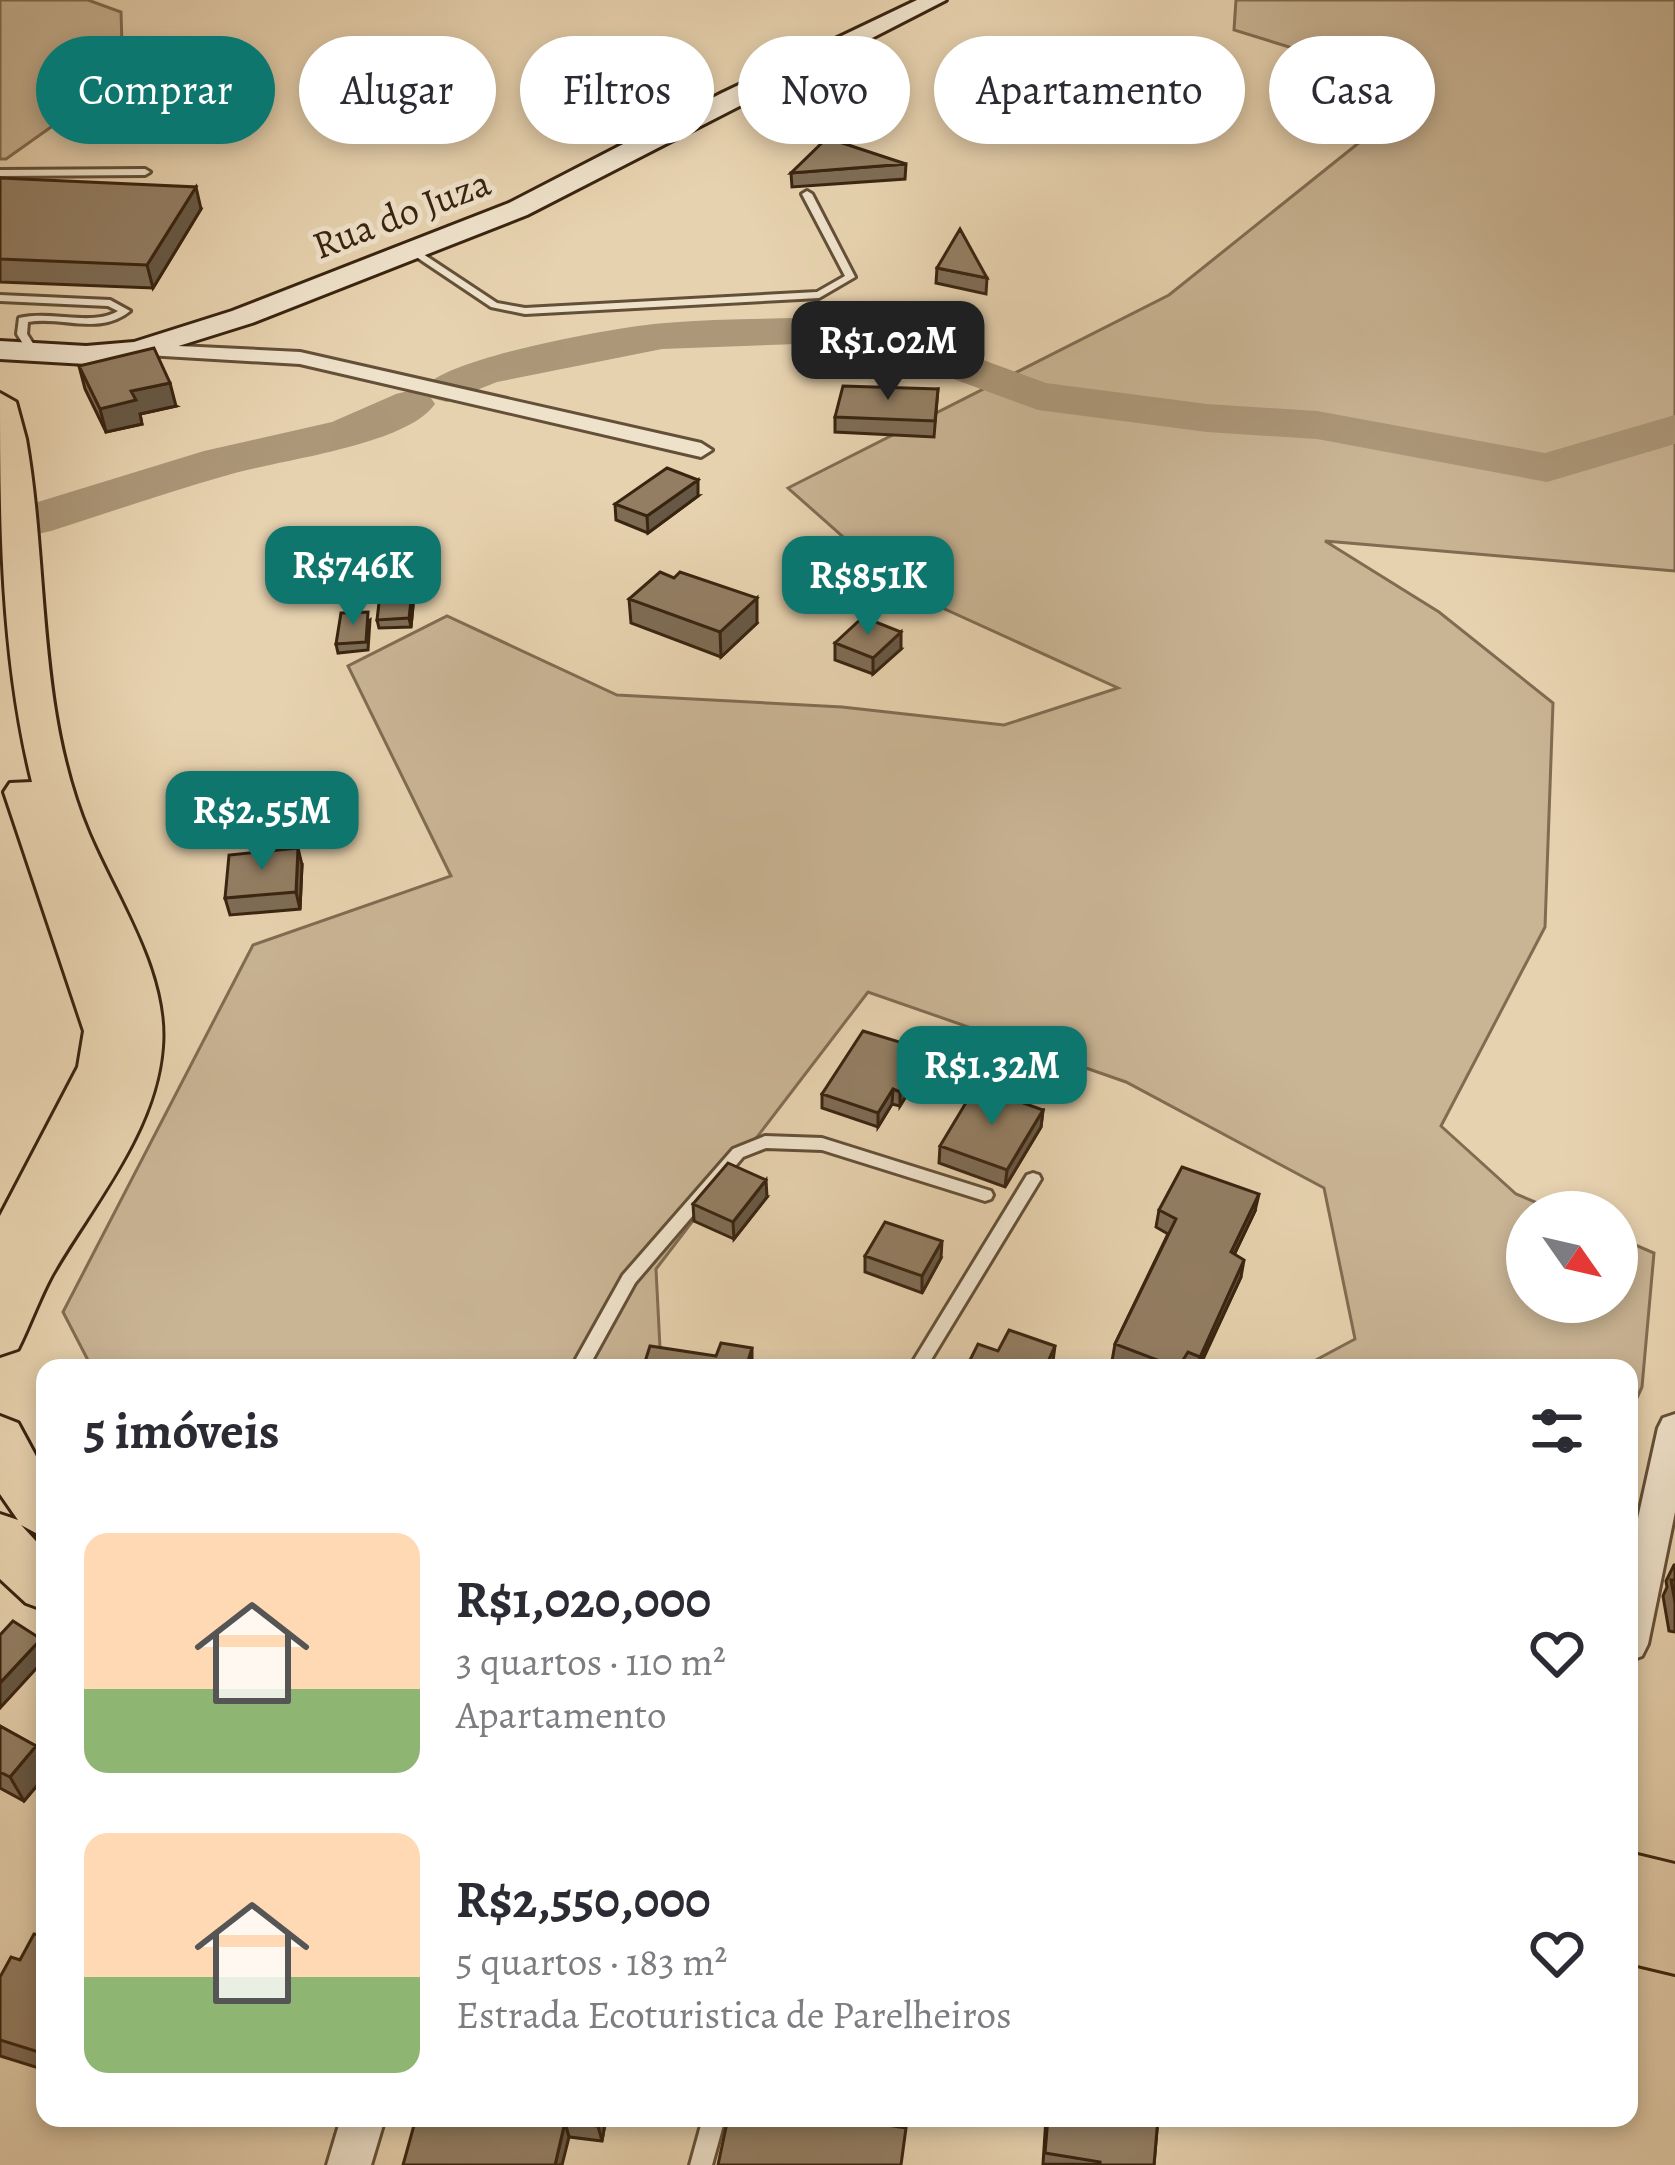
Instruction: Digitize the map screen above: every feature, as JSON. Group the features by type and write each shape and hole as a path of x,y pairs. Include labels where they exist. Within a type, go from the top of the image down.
{"main road":[{"path":"0,402 14,465 34,717 61,812 137,1003 140,1049 121,1109 75,1201 26,1278 0,1335"},
{"path":"0,678 17,772 106,1031 100,1067 0,1262"},
{"path":"0,1438 16,1475 36,1503"},
{"path":"0,1537 9,1553 36,1578"},
{"path":"1638,1885 1675,1894"},
{"path":"1638,1935 1675,1943"}],"street":[{"name":"Rua do Juza","path":"714,108 935,0"},
{"name":"Rua do Juza","path":"0,350 86,356 137,350 414,252 571,184 643,144"},
{"path":"137,350 300,358 701,450"},
{"path":"1638,1602 1675,1428"},
{"path":"349,2165 360,2127"}],"lane":[{"path":"0,173 145,172"},
{"path":"414,252 494,305 525,311 819,295 850,278 807,194"},
{"path":"0,298 110,303 125,311 107,322 46,316 23,320 22,334 34,352"},
{"path":"584,1359 629,1279 738,1153 765,1142 822,1144 985,1195"},
{"path":"923,1359 1033,1179"},
{"path":"701,2165 712,2127"}],"shaded area":[{"path":"0,0 88,0 121,12 122,36 36,36 36,138 0,159"},
{"path":"1236,0 1675,0 1675,571 1325,541 1439,612 1553,703 1545,927 1441,1126 1513,1191 1506,1191 1506,1323 1638,1323 1638,1246 1654,1253 1638,1396 1638,1359 1318,1359 1355,1339 1324,1188 1126,1082 868,992 656,1269 661,1359 87,1359 63,1312 253,945 451,876 348,666 447,616 617,695 842,707 1004,725 1118,688 903,590 788,488 1169,295 1357,144 1435,144 1435,36 1269,36 1269,41 1234,30"}],"building":[{"path":"821,144 845,144 906,164 791,173"},
{"path":"0,178 196,187 147,265 0,259"},
{"path":"960,229 987,278 937,268"},
{"path":"154,348 170,383 131,391 136,400 100,409 79,366"},
{"path":"843,386 938,389 935,421 835,417"},
{"path":"667,468 698,480 647,516 615,504"},
{"path":"660,572 674,578 680,572 757,598 720,632 629,599"},
{"path":"414,576 409,618 377,620 382,577"},
{"path":"368,612 366,642 336,644 341,613"},
{"path":"863,617 901,632 873,658 835,643"},
{"path":"298,848 296,892 225,898 229,855"},
{"path":"863,1031 926,1050 900,1092 893,1089 878,1113 822,1094"},
{"path":"976,1086 1043,1110 1007,1170 940,1146"},
{"path":"728,1163 766,1180 733,1222 693,1204"},
{"path":"1182,1167 1259,1194 1231,1252 1244,1260 1200,1357 1188,1352 1184,1359 1154,1359 1115,1344 1176,1219 1159,1210"},
{"path":"885,1222 942,1241 922,1276 865,1256"},
{"path":"1009,1330 1055,1346 1049,1359 970,1359 978,1344 998,1351"},
{"path":"721,1343 752,1348 749,1359 646,1359 650,1346 716,1356"},
{"path":"13,1621 36,1636 36,1644 0,1683 0,1635"},
{"path":"0,1726 36,1746 10,1777 0,1772"},
{"path":"36,1935 36,2051 0,2040 0,1977 11,1957 20,1960"},
{"path":"414,2127 564,2127 555,2165 403,2165"},
{"path":"726,2127 906,2128 901,2165 718,2165"},
{"path":"1047,2127 1157,2127 1154,2165 1100,2165 1045,2153"}],"waterway":[{"path":"447,388 484,371 662,336 797,331 899,344 1038,396 1207,418 1317,425 1547,468 1675,429"},
{"path":"33,520 221,461 347,433 412,404"}]}
